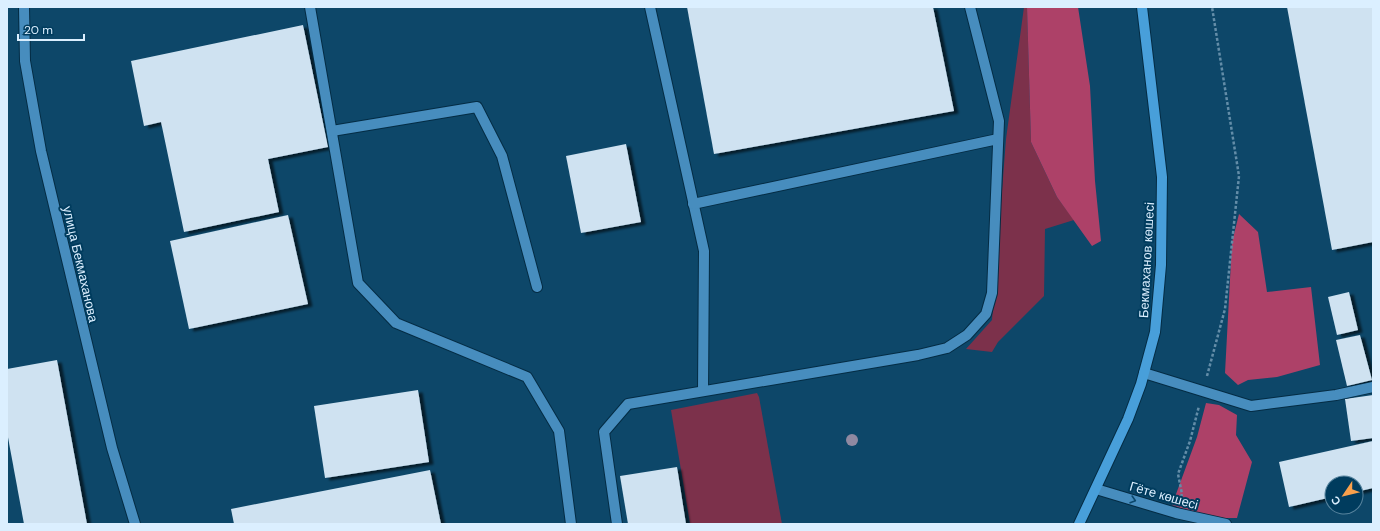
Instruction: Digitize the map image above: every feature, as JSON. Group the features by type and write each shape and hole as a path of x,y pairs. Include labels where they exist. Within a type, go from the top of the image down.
{"main road":[{"name":"Бекмаханов көшесі","path":"1079,524 1128,419 1141,384 1155,332 1160,280 1162,177 1142,7"}],"street":[{"name":"улица Бекмаханова","path":"24,7 26,62 41,151 112,448 135,524"},
{"path":"310,7 358,283 396,323 527,377 559,431 571,524"},
{"path":"650,7 704,251 703,391"},
{"path":"617,524 604,432 628,404 918,355 947,348 967,335 986,314 992,293 999,121 970,7"},
{"path":"332,131 477,107 502,156 537,287"},
{"path":"693,204 998,139"},
{"path":"1144,373 1251,406 1336,396 1373,387"},
{"name":"Гёте көшесі","path":"1096,489 1176,512 1226,524"}],"path":[{"path":"1176,512 1182,494 1178,474 1190,441 1225,309 1239,176 1212,7"}],"shaded area":[{"path":"1024,7 1027,7 1031,142 1057,197 1074,220 1045,229 1044,296 998,342 992,352 966,349 992,320 1006,139"},
{"path":"1027,7 1078,7 1090,86 1095,181 1101,241 1092,246 1057,197 1031,142"},
{"path":"1239,214 1258,232 1267,292 1311,287 1320,365 1277,377 1248,380 1238,385 1225,373 1232,242"},
{"path":"757,393 759,397 782,524 690,524 671,410"},
{"path":"1206,403 1219,405 1237,415 1236,435 1252,462 1237,518 1210,518 1172,505 1197,437"}],"building":[{"path":"687,7 933,7 954,111 714,154"},
{"path":"1287,7 1373,7 1373,242 1332,250"},
{"path":"303,25 328,147 268,159 279,212 184,232 161,122 144,126 131,61"},
{"path":"626,144 641,222 581,233 566,156"},
{"path":"288,215 308,304 189,329 170,241"},
{"path":"1349,292 1358,330 1337,335 1328,297"},
{"path":"1360,335 1372,380 1347,386 1336,340"},
{"path":"57,360 87,524 24,524 7,432 7,369"},
{"path":"418,390 429,462 325,478 314,406"},
{"path":"1373,395 1373,438 1351,441 1345,399"},
{"path":"1373,441 1373,488 1364,490 1364,475 1324,475 1324,499 1289,507 1279,462"},
{"path":"677,467 686,524 628,524 620,476"},
{"path":"430,470 441,524 234,524 231,509"}]}
